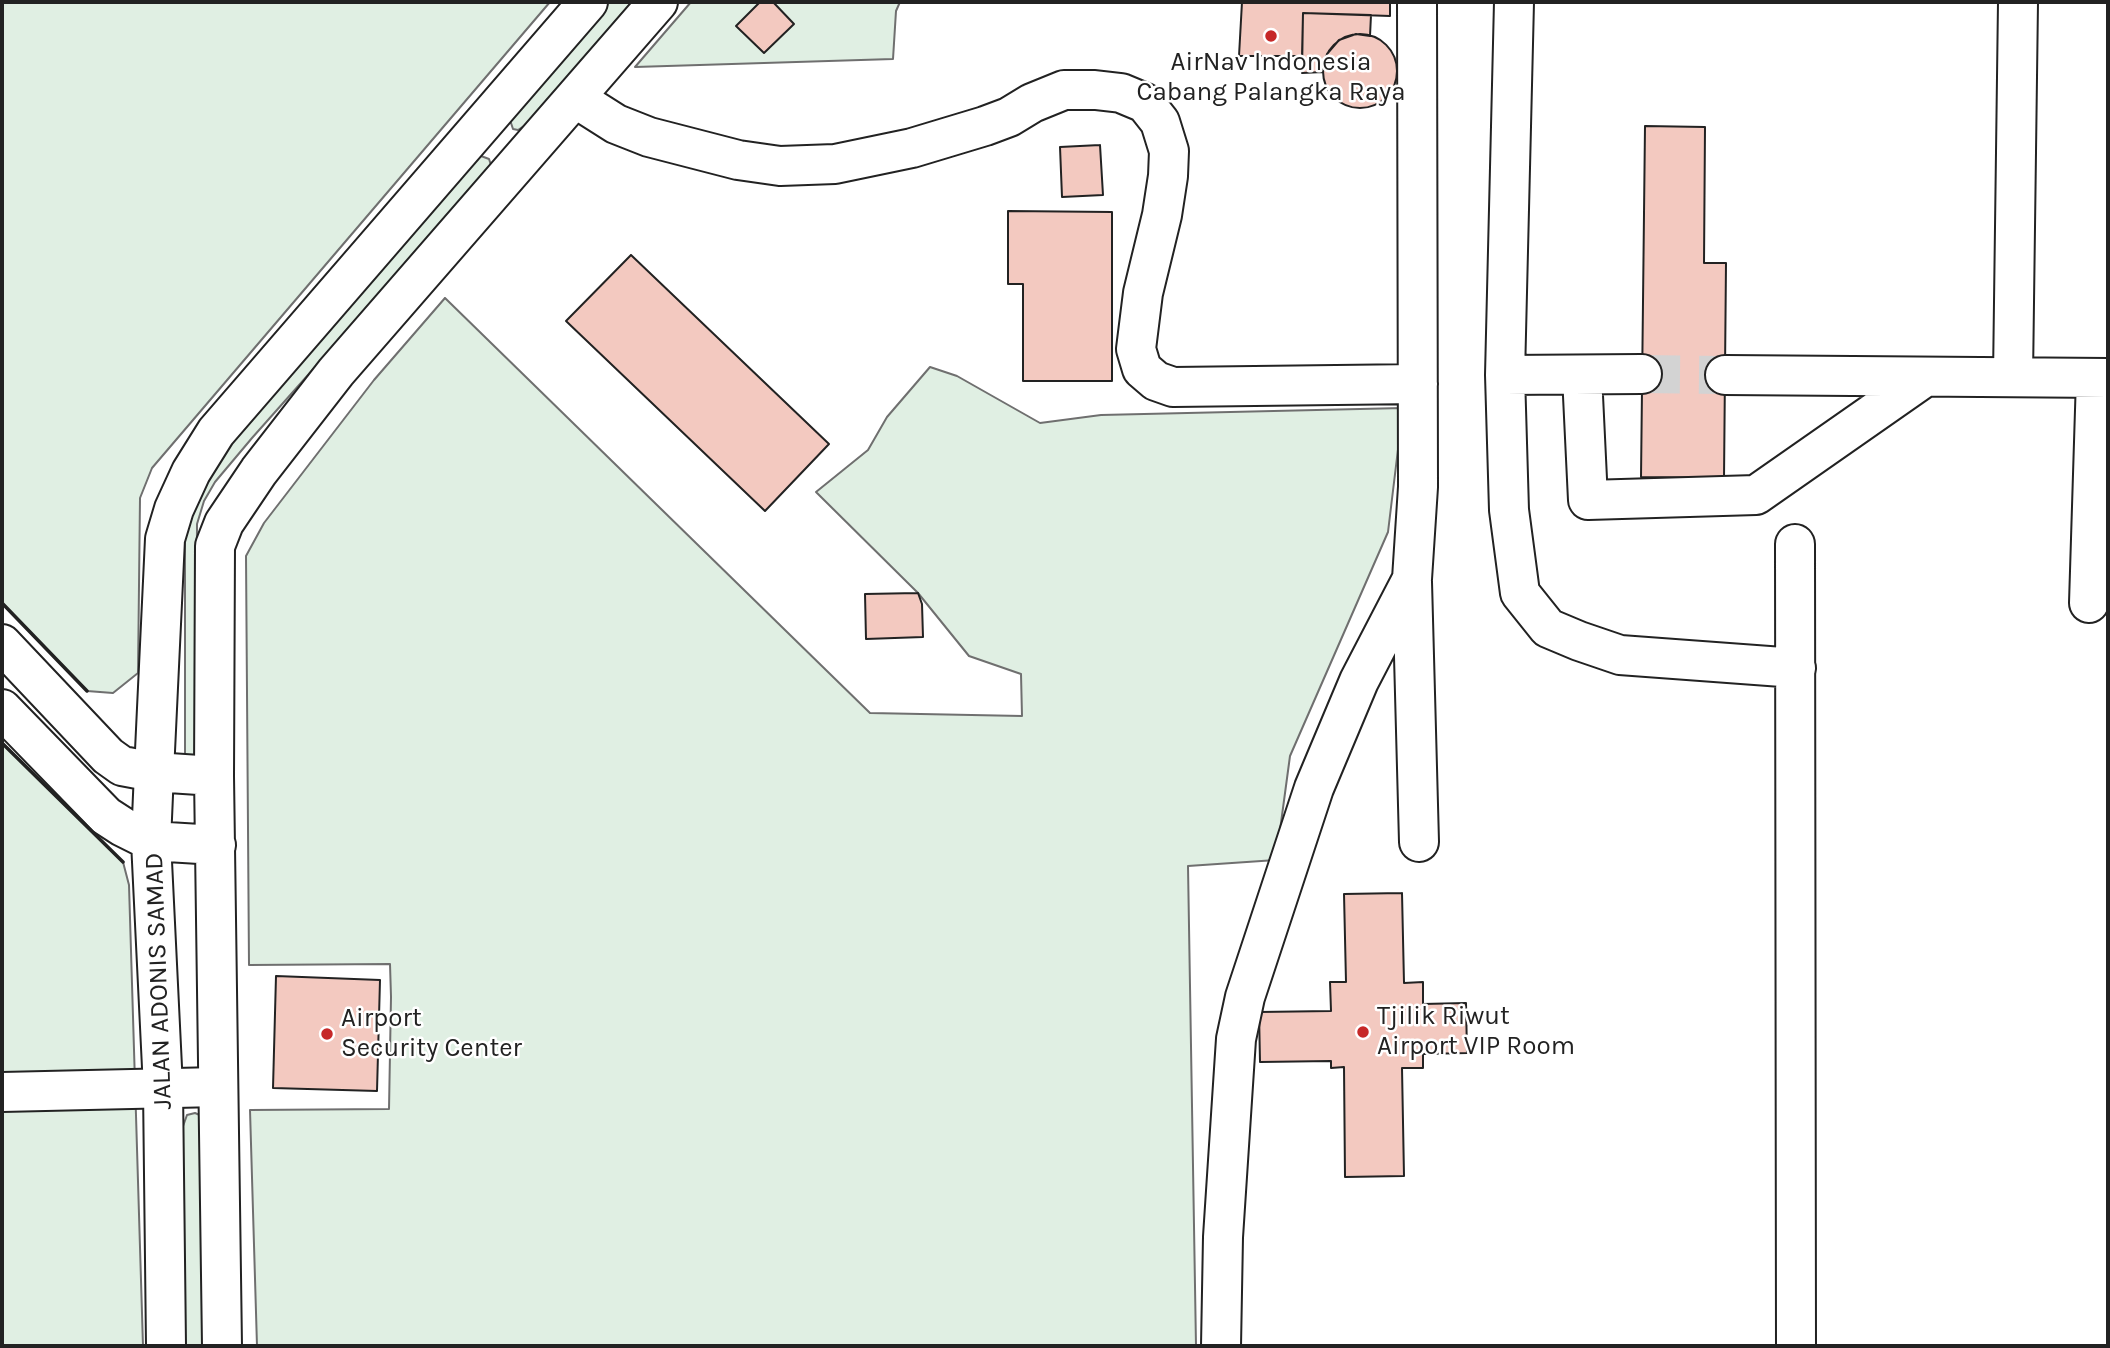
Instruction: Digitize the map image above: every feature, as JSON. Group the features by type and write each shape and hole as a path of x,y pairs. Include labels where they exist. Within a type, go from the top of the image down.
{"main road":[{"path":"2,709 106,816 152,841 165,538 174,509 191,472 216,432 588,2"},
{"path":"216,845 215,546 223,523 259,471 336,372 658,2"},
{"path":"1418,2 1418,486 1412,579 1419,842"},
{"path":"1514,2 1505,375 1508,510 1520,593 1548,628 1620,655 1796,668"},
{"path":"2013,377 2018,2"},
{"path":"575,98 616,124 649,138 738,160 780,166 835,164 912,148 997,122 1064,90 1121,93 1145,103 1160,122 1169,151 1162,215 1143,293 1136,349 1142,369 1156,381 1173,387 1418,384"},
{"path":"480,128 521,160"},
{"path":"1582,374 1588,500 1756,495 1925,377"},
{"path":"1505,375 1642,374"},
{"path":"1725,375 2102,378 2088,603"},
{"path":"1795,544 1796,1346"},
{"path":"1221,1346 1226,1197 1237,1039 1245,997 1314,788 1359,681 1412,579"},
{"path":"2,644 108,756 122,765 154,772 214,776"},
{"name":"JALAN ADONIS SAMAD","path":"166,1346 163,1088 152,841 216,845 222,1346"},
{"path":"2,1092 218,1087"}],"green space":[{"path":"2,2 550,2 152,468 140,498 138,673 113,693 87,691 2,603"},
{"path":"607,2 632,2 530,122 518,130 513,129 510,120 512,113"},
{"path":"691,2 900,2 896,11 893,59 635,67"},
{"path":"481,156 489,159 492,168 252,438 215,482 204,501 197,524 196,756 185,763 185,530 206,471"},
{"path":"445,298 870,713 1022,716 1021,674 969,656 918,593 816,492 868,450 887,417 930,367 957,376 1040,423 1101,415 1403,408 1388,532 1290,756 1276,860 1188,866 1196,1346 257,1346 250,1110 389,1109 391,997 390,964 249,965 246,556 264,523 374,380"},
{"path":"2,743 123,862 129,885 143,1346 2,1346"},
{"path":"195,1113 202,1116 206,1346 185,1346 182,1129 187,1115"}],"building":[{"path":"760,2 773,2 794,24 764,53 736,26"},
{"name":"AirNav Indonesia Cabang Palangka Raya","path":"1242,2 1390,2 1390,16 1303,13 1302,56 1239,56"},
{"path":"1303,13 1371,15 1370,36 1356,34 1339,40 1327,54 1323,72 1302,73"},
{"path":"1360,34 1374,37 1386,45 1394,57 1397,71 1394,85 1386,97 1374,105 1360,108 1346,105 1334,97 1326,85 1323,71 1326,57 1334,45 1346,37"},
{"path":"1645,126 1705,127 1704,263 1726,263 1724,478 1641,477"},
{"path":"1100,145 1103,195 1062,197 1060,147"},
{"path":"1008,211 1112,212 1112,381 1023,381 1023,284 1008,284"},
{"path":"631,255 829,444 765,511 566,321"},
{"path":"918,593 922,604 923,637 866,639 865,594"},
{"name":"Tjilik Riwut Airport VIP Room","path":"1402,893 1404,983 1423,982 1423,1004 1466,1003 1467,1053 1423,1054 1423,1068 1402,1068 1404,1176 1345,1177 1344,1067 1331,1068 1331,1061 1260,1062 1259,1012 1331,1011 1330,982 1346,982 1344,894"},
{"name":"Airport Security Center","path":"276,976 380,980 377,1091 273,1088"}],"tunnel":[{"path":"1642,374 1725,375"}],"wall":[{"path":"2,603 87,691"},
{"path":"2,743 123,862"}],"place":[{"name":"AirNav Indonesia Cabang Palangka Raya","path":"1271,36"},
{"name":"Tjilik Riwut Airport VIP Room","path":"1363,1032"},
{"name":"Airport Security Center","path":"327,1034"}]}
